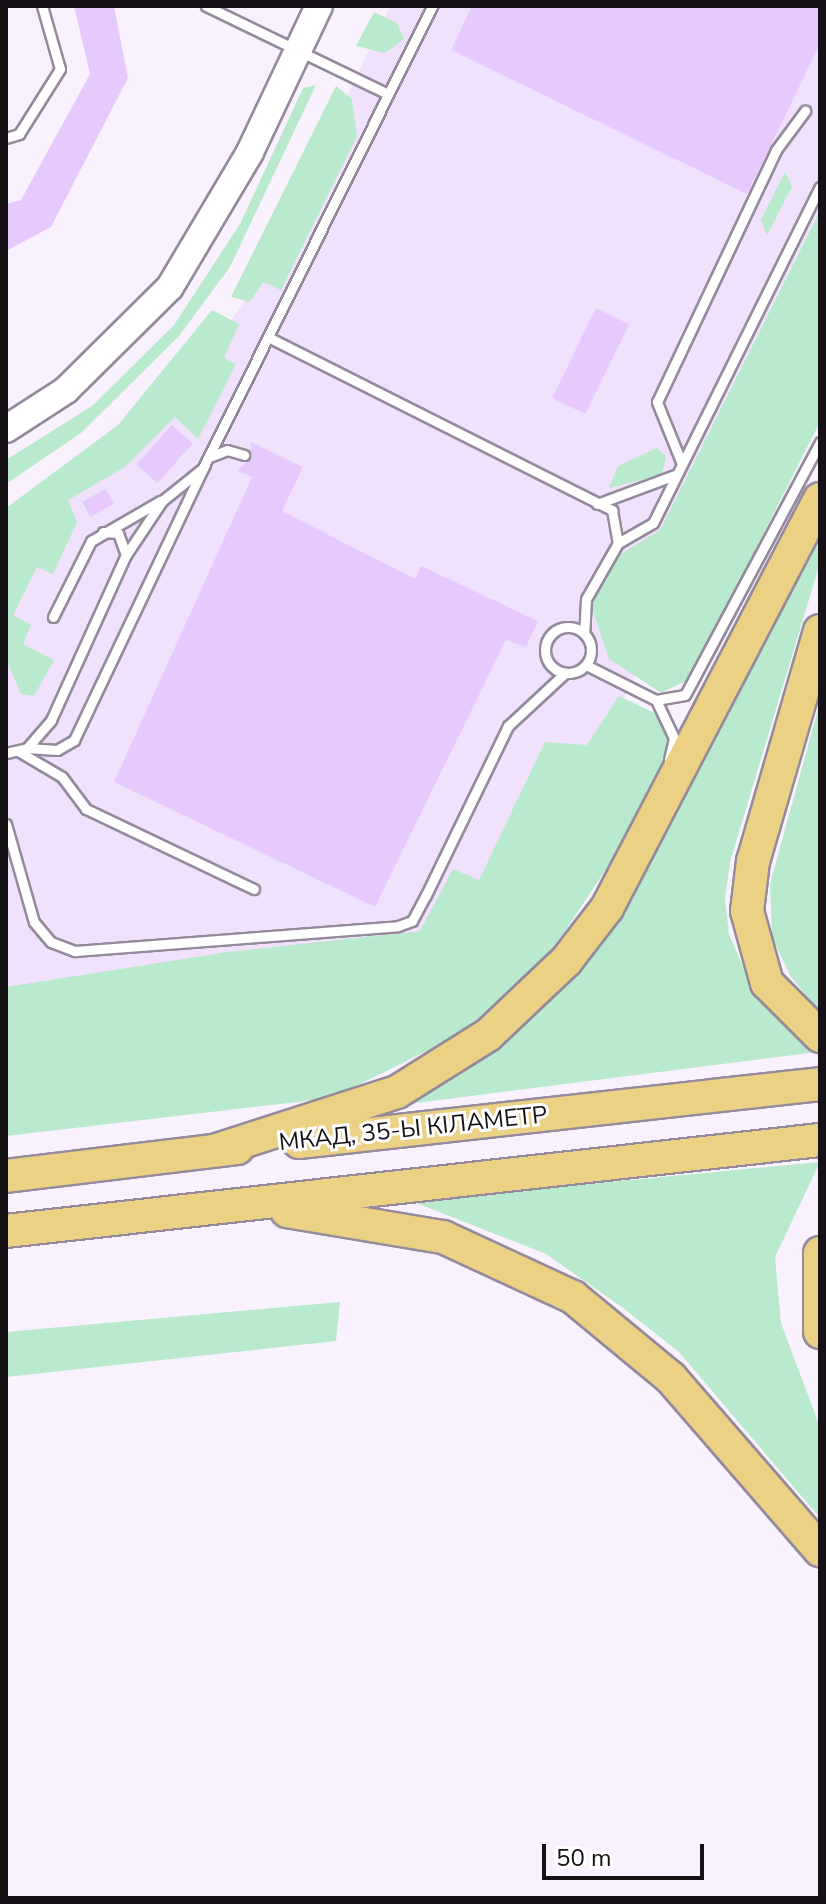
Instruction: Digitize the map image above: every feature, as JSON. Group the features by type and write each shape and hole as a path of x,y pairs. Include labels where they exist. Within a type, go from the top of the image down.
{"highway":[{"path":"217,1150 319,1122 443,1066 524,1005 566,961 628,867 820,499"},
{"path":"820,631 753,861 747,911 767,983 820,1036"},
{"name":"МКАД, 35-Ы КІЛАМЕТР","path":"6,1176 820,1084"},
{"path":"6,1231 820,1140"},
{"path":"216,1206 316,1214 443,1237 573,1297 671,1378 820,1550"},
{"path":"820,1253 820,1332"}],"main road":[{"path":"6,429 66,390 170,287 220,208 319,6"}],"lane":[{"path":"6,138 19,134 60,69 42,6"},
{"path":"206,6 388,94"},
{"path":"6,753 23,749 57,750 74,740 203,468 272,339 432,6"},
{"path":"680,468 657,402 776,150 805,111"},
{"path":"618,543 653,523 820,187"},
{"path":"6,824 34,922 51,942 75,951 412,921 508,726 565,673 586,665 591,653 584,632 586,599 618,543 620,522 597,504 272,339"},
{"path":"586,665 656,700 685,695 820,442"},
{"path":"209,457 227,450 244,455"},
{"path":"53,617 91,541 162,501 203,468"},
{"path":"597,504 680,468"},
{"path":"23,749 51,720 126,555 162,501"},
{"path":"103,532 118,533 126,555"},
{"path":"565,673 550,665 546,640 568,626 584,632"},
{"path":"628,867 674,738 656,700"},
{"path":"23,749 62,777 86,809 254,889"}],"shaded area":[{"path":"390,6 820,6 820,297 529,894 482,940 24,1041 6,975 6,517 200,366 259,280"}],"green space":[{"path":"374,12 397,23 404,39 385,53 356,46"},
{"path":"316,85 230,267 179,336 81,433 6,484 6,460 92,406 174,325 240,224 303,88"},
{"path":"336,86 352,99 357,136 281,290 263,282 250,302 231,297"},
{"path":"785,172 792,187 767,235 761,220"},
{"path":"820,211 820,422 690,679 661,693 609,659 591,605 608,562 660,530"},
{"path":"212,310 239,324 224,358 236,364 198,439 175,417 125,467 68,500 77,522 53,574 37,567 13,615 31,625 23,644 54,660 34,696 21,694 6,659 6,508 118,425"},
{"path":"657,448 666,456 662,475 609,488 618,466"},
{"path":"820,526 820,563 730,862 725,898 729,934 745,971 769,1009 817,1052 401,1105 546,1001"},
{"path":"619,696 661,716 672,739 669,753 626,839 563,934 525,981 455,1037 332,1098 6,1136 6,987 228,952 420,931 453,869 479,880 545,742 587,745"},
{"path":"820,702 820,1012 791,977 772,937 770,884"},
{"path":"820,1162 775,1257 781,1323 820,1427 820,1518 679,1352 623,1308 546,1254 411,1201"},
{"path":"340,1302 336,1341 6,1377 6,1332"}],"building":[{"path":"74,6 114,6 128,78 51,227 6,251 6,204 21,200 90,74"},
{"path":"472,6 820,6 820,44 747,194 451,50"},
{"path":"596,308 629,324 585,414 552,398"},
{"path":"172,425 193,444 157,483 137,464"},
{"path":"251,442 303,467 282,511 415,579 421,566 538,621 526,647 506,640 375,907 114,782 252,477 237,471 251,458"},
{"path":"106,489 114,504 90,517 82,502"}]}
